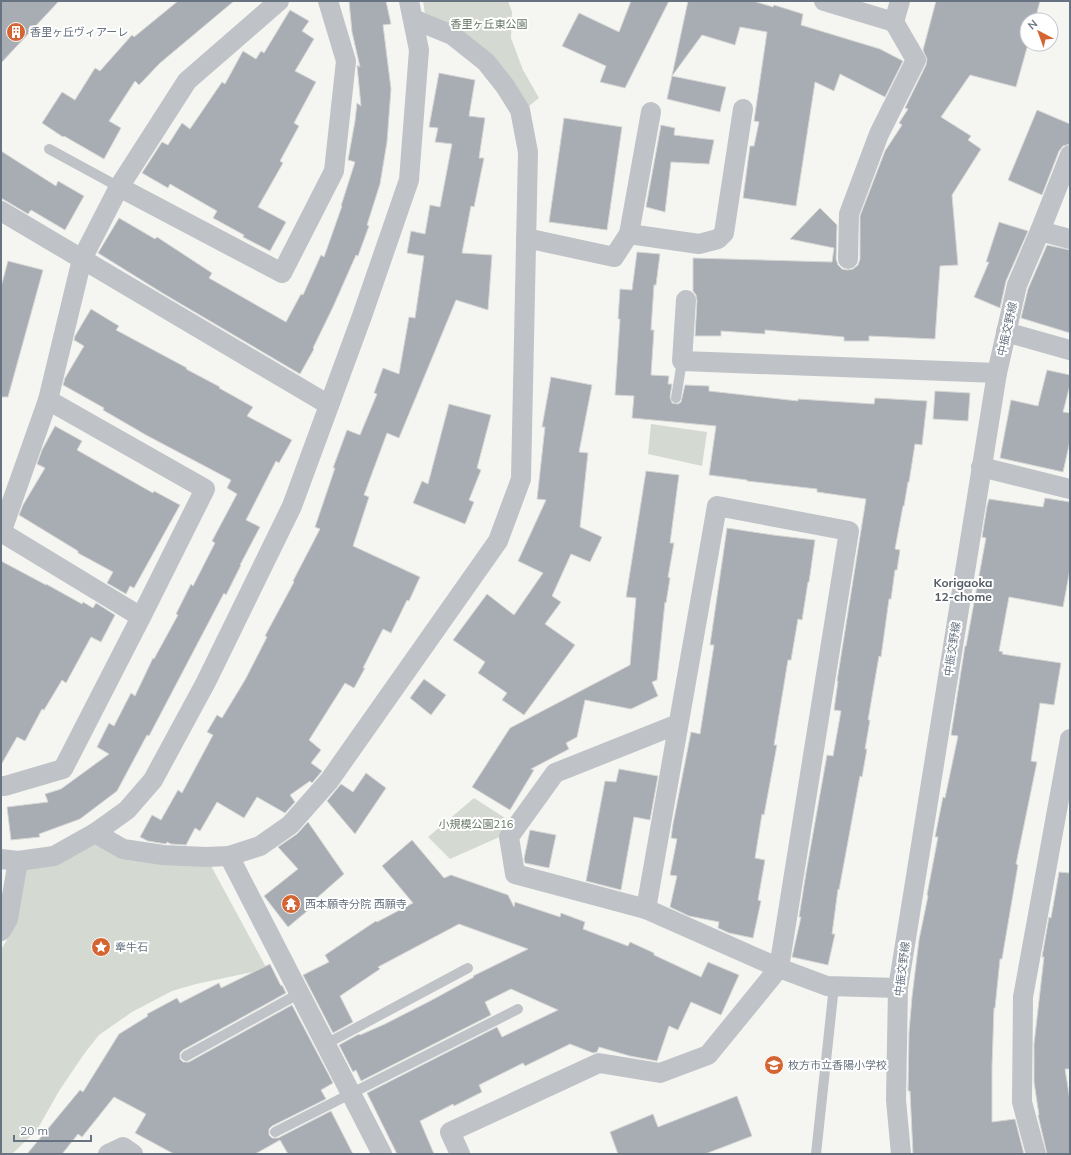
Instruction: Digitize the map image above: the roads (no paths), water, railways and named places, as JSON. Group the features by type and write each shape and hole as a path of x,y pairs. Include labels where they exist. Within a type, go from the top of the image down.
{"street":[{"path":"140,616 1,533 48,400 82,259 119,187 187,81 279,1"},
{"path":"119,187 282,273 334,171 346,61 328,1"},
{"path":"824,1 894,22 916,60 879,134 849,214 848,259"},
{"path":"894,22 900,1"},
{"path":"95,833 123,848 163,855 206,857 229,856 260,846 290,825 329,781 498,542 521,479 528,152 520,110 505,86 486,62 452,36 411,10"},
{"path":"1,931 8,919 10,860 54,856 95,833 127,810 153,780 206,682 292,506 409,180 419,50 411,10"},
{"path":"629,234 699,244 718,240 724,233 743,109"},
{"path":"526,238 614,257 629,234 650,112"},
{"name":"中振交野線","path":"901,1154 896,1100 898,988 981,467 997,373 1017,285 1070,155"},
{"path":"1,211 329,405"},
{"path":"1040,231 1070,239"},
{"path":"686,300 682,361 997,373"},
{"path":"1006,332 1070,350"},
{"path":"1,786 63,769 205,489 48,400"},
{"path":"981,467 1070,489"},
{"path":"460,1154 450,1132 599,1063 660,1073 708,1055 779,968 849,531 717,506 646,910"},
{"path":"678,724 555,773 509,837 515,874 646,910 779,968 827,986 898,988"},
{"path":"1036,1154 1022,1102 1023,996 1070,739"},
{"path":"229,856 382,1154"},
{"path":"108,1154 123,1147 132,1154"}],"lane":[{"path":"49,149 119,187"},
{"path":"676,398 682,361"},
{"path":"326,1044 468,968"},
{"path":"816,1154 834,986"},
{"path":"186,1056 300,993"},
{"path":"275,1132 518,1009"}],"place":[{"name":"香里ヶ丘ヴィアーレ","path":"16,32"},
{"name":"西本願寺分院 西願寺","path":"291,904"},
{"name":"牽牛石","path":"101,947"},
{"name":"枚方市立香陽小学校","path":"774,1065"}],"district":[{"name":"Korigaoka 12-chome","path":"963,589"}],"park label":[{"name":"香里ヶ丘東公園","path":"489,24"},
{"name":"小規模公園216","path":"476,824"}]}
